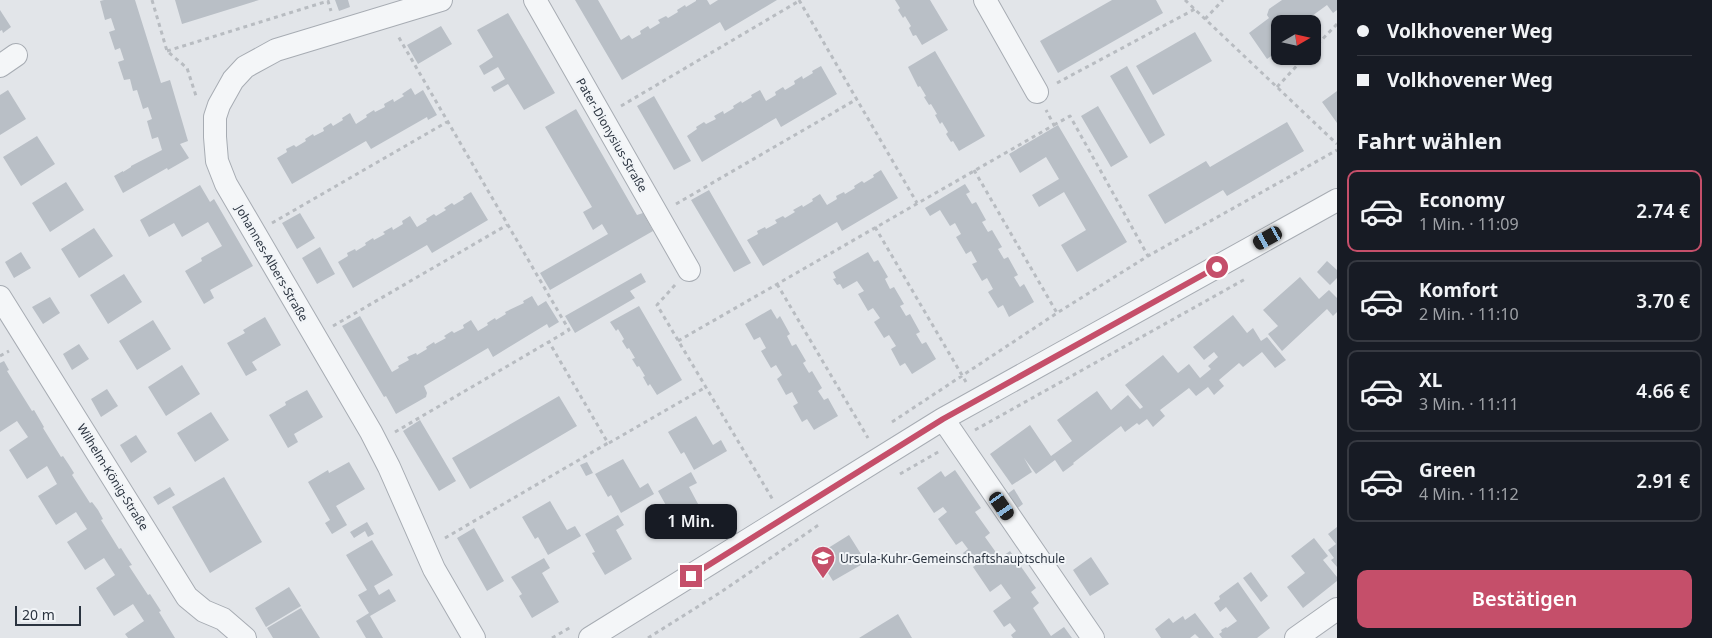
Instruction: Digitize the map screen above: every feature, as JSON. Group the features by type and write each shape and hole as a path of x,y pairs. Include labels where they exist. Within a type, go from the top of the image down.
{"street":[{"name":"Johannes-Albers-Straße","path":"441,0 276,50 245,67 233,80 219,105 215,117 215,137 217,161 226,184 376,442 404,498 425,550 474,638"},
{"name":"Pater-Dionysius-Straße","path":"535,0 689,270"},
{"path":"985,0 1037,92"},
{"path":"583,631 943,419 1337,200"},
{"name":"Wilhelm-König-Straße","path":"0,298 188,597 204,611 223,619 244,638"},
{"path":"943,419 1093,638"},
{"path":"1296,638 1337,610"}],"path":[{"path":"152,0 167,51 187,68 199,105"},
{"path":"602,117 799,0 918,203"},
{"path":"1185,0 1337,144"},
{"path":"1205,19 1223,0"},
{"path":"167,51 328,1 336,31"},
{"path":"1054,125 1037,92 1195,10"},
{"path":"376,442 569,330 386,16"},
{"path":"1321,41 1337,24"},
{"path":"1277,87 1298,65"},
{"path":"658,215 857,99"},
{"path":"678,341 1070,116 1148,256"},
{"path":"255,233 448,122"},
{"path":"891,422 1148,256 1337,150"},
{"path":"974,170 1057,313"},
{"path":"315,337 507,225"},
{"path":"875,227 962,375"},
{"path":"689,270 657,306 773,500 765,505"},
{"path":"898,475 1254,274"},
{"path":"777,284 868,438 876,433"},
{"path":"549,342 608,443"},
{"path":"425,550 706,387"},
{"path":"648,638 721,592 824,521"},
{"path":"552,638 583,631"}],"building":[{"path":"135,0 161,83 170,80 188,141 180,144 189,158 123,193 114,176 162,150 158,137 152,139 147,121 152,119 148,107 143,109 137,90 133,91 130,79 124,80 118,62 124,60 120,48 115,50 109,32 115,30 111,18 105,20 100,1"},
{"path":"175,0 259,0 182,24"},
{"path":"335,0 348,0 350,7 339,11"},
{"path":"575,0 598,0 621,40 629,35 632,39 641,34 640,31 648,26 650,29 660,23 658,20 666,16 668,18 678,12 677,10 685,5 686,7 696,0 707,0 710,5 718,0 777,0 725,31 720,22 622,80"},
{"path":"895,0 930,0 948,30 922,45 916,35 913,36 909,28 911,26 905,16 903,18 898,10 900,8"},
{"path":"1112,0 1156,0 1163,13 1058,73 1040,41"},
{"path":"1282,0 1337,0 1337,10 1333,13 1327,5 1313,15 1271,15 1271,56 1267,59 1249,33 1269,18 1267,15 1269,9"},
{"path":"0,10 11,27 3,33 2,30 0,31"},
{"path":"508,13 555,93 524,110 508,84 494,92 491,87 505,79 498,67 484,75 479,66 493,57 477,30"},
{"path":"441,26 452,44 418,64 407,45"},
{"path":"1195,32 1212,61 1153,95 1136,66"},
{"path":"935,51 985,136 959,151 946,134 948,132 942,122 940,124 935,115 937,114 924,97 926,96 920,86 918,87 908,67"},
{"path":"821,66 837,94 781,127 776,118 702,162 687,136 697,129 696,127 704,122 706,124 716,119 714,116 723,111 724,114 734,108 733,106 741,101 742,103 760,90 766,101 776,95 775,92 783,87 785,90 795,84 794,81 802,76 803,79"},
{"path":"1127,66 1165,135 1150,144 1110,76"},
{"path":"411,88 415,95 423,90 437,115 428,120 427,117 371,149 366,141 292,184 277,158 287,152 286,149 294,145 296,147 313,134 314,136 324,131 323,128 331,123 333,126 343,120 342,118 350,113 356,124 374,110 375,112 385,107 384,104 393,99 394,102 404,96 402,94"},
{"path":"8,90 26,119 0,135 0,95"},
{"path":"1337,91 1337,123 1322,102"},
{"path":"654,96 691,161 674,170 637,106"},
{"path":"1098,106 1128,157 1111,167 1081,116"},
{"path":"576,109 637,215 643,213 653,231 550,290 540,273 608,234 602,224 593,230 583,212 592,207 545,127"},
{"path":"1287,122 1304,151 1227,196 1223,190 1165,224 1148,195 1206,161 1210,167"},
{"path":"1058,125 1127,242 1077,272 1061,245 1086,230 1064,192 1039,207 1032,195 1059,179 1046,157 1020,173 1009,154"},
{"path":"37,136 55,164 21,186 3,157"},
{"path":"881,170 898,198 842,231 837,222 763,266 747,240 758,234 757,231 777,223 775,220 783,216 785,218 795,212 793,210 802,205 803,207 820,194 827,205 837,199 836,196 844,192 845,194 862,181 864,183 874,177 873,175"},
{"path":"66,182 84,210 50,232 32,203"},
{"path":"965,184 970,192 966,194 972,204 976,202 986,220 982,222 988,232 992,230 1002,247 998,249 1004,259 1008,257 1018,275 1014,277 1020,287 1024,284 1034,302 1009,317 1003,305 998,308 988,292 993,289 987,278 982,281 972,264 977,262 971,251 966,254 956,237 961,234 955,223 950,226 940,210 930,216 925,208"},
{"path":"200,185 210,202 214,199 253,266 210,290 214,298 204,304 185,271 202,261 201,258 222,246 208,222 182,237 174,223 149,237 140,220"},
{"path":"709,190 751,263 734,272 691,200"},
{"path":"471,192 488,220 432,253 427,245 353,288 338,262 348,256 347,253 355,249 356,251 373,238 374,240 385,234 383,232 392,227 393,230 403,224 402,221 410,216 417,227 434,214 436,216 446,210 444,208 452,203 454,205 464,199 463,197"},
{"path":"300,213 315,238 297,249 282,223"},
{"path":"94,228 113,256 79,278 61,249"},
{"path":"320,247 335,274 317,284 302,258"},
{"path":"21,252 31,268 14,278 5,262"},
{"path":"868,252 874,262 878,260 888,277 885,279 890,289 894,287 904,304 900,306 906,316 910,314 920,332 916,334 922,344 926,342 936,359 912,374 905,363 900,366 891,349 896,346 889,335 884,338 874,322 880,318 873,308 868,311 858,294 864,291 857,281 843,289 833,279 836,278 833,272"},
{"path":"1327,261 1337,270 1337,278 1330,285 1317,272"},
{"path":"641,273 646,282 630,291 635,298 575,333 565,316"},
{"path":"124,274 142,302 108,324 90,295"},
{"path":"1300,277 1319,299 1329,290 1337,298 1337,312 1333,316 1327,309 1282,351 1268,334 1278,326 1263,310"},
{"path":"532,296 538,306 546,301 559,322 549,328 547,324 493,357 488,348 424,386 427,393 426,397 396,414 342,326 360,316 392,372 409,360 407,357 416,353 417,355 434,342 435,344 446,338 444,336 452,331 454,333 464,328 463,325 471,320 478,331 488,325 487,323 506,314 505,312 524,303 523,301"},
{"path":"50,297 60,313 43,324 32,307"},
{"path":"639,306 682,380 657,395 650,384 648,386 643,377 645,376 632,359 635,358 622,341 624,339 618,329 616,331 610,322"},
{"path":"771,309 777,319 780,316 790,334 787,336 792,346 796,344 806,361 803,363 809,373 812,371 822,388 818,391 824,400 828,398 838,416 814,430 807,419 802,422 793,406 798,403 792,392 786,395 777,379 782,375 776,365 771,368 761,351 766,348 760,337 754,340 745,324"},
{"path":"1233,315 1247,333 1253,328 1261,341 1267,337 1286,360 1275,368 1262,352 1243,367 1239,363 1219,380 1224,386 1214,395 1208,387 1196,396 1189,388 1160,410 1165,416 1153,427 1147,419 1139,425 1137,423 1125,432 1121,426 1063,472 1055,460 1036,474 1024,458 1032,472 1012,485 990,454 1030,425 1051,456 1072,441 1057,420 1097,391 1111,410 1128,395 1140,409 1143,407 1125,385 1163,355 1178,373 1189,364 1200,378 1211,369 1208,366 1218,357 1214,352 1204,360 1193,347"},
{"path":"265,317 281,345 252,362 257,370 246,376 227,343 245,333 243,330"},
{"path":"153,320 171,349 137,370 119,341"},
{"path":"79,344 89,359 72,370 63,354"},
{"path":"4,361 9,370 7,371 32,411 34,410 61,457 63,456 69,465 74,473 72,475 90,503 92,502 98,510 103,519 101,520 119,549 121,548 132,565 129,566 148,595 150,594 161,611 159,612 175,638 128,638 125,634 144,621 133,604 114,616 96,588 115,575 104,558 85,570 67,542 87,529 76,512 56,525 38,496 57,484 47,466 27,479 9,450 28,437 17,421 0,432 0,363"},
{"path":"182,365 200,394 166,416 148,387"},
{"path":"107,389 118,406 101,417 91,399"},
{"path":"307,390 323,417 294,434 298,442 288,448 269,415 286,405 285,402"},
{"path":"559,396 577,426 470,489 452,458"},
{"path":"211,412 229,440 195,462 177,433"},
{"path":"696,416 713,445 721,440 727,451 694,470 684,452 681,454 668,432"},
{"path":"420,420 456,481 439,491 403,431"},
{"path":"136,435 147,452 131,463 120,445"},
{"path":"623,459 640,488 648,483 654,494 621,513 611,495 608,497 595,474"},
{"path":"349,462 365,489 336,506 347,525 332,534 325,523 330,520 308,482 328,470 329,473"},
{"path":"587,462 593,473 586,476 580,465"},
{"path":"955,470 981,508 975,512 990,533 985,537 1000,558 1010,551 1036,588 1031,592 1039,603 1033,608 1051,636 1064,627 1072,638 1013,638 1011,635 1016,631 1010,623 1004,627 993,611 1011,598 1001,584 990,592 973,567 984,559 981,554 969,562 963,553 968,549 962,541 956,545 938,519 947,512 943,507 934,513 917,488 941,471 945,477"},
{"path":"691,472 697,483 689,487 705,517 678,533 665,510 668,509 658,491"},
{"path":"224,477 262,542 210,573 172,507"},
{"path":"170,487 175,495 158,505 153,497"},
{"path":"1014,489 1023,504 1015,510 1006,495"},
{"path":"550,501 567,530 575,526 581,536 548,555 538,537 535,539 522,517"},
{"path":"618,515 624,525 616,530 632,559 605,575 592,553 595,552 585,534"},
{"path":"367,522 374,534 368,537 365,531 354,538 350,532"},
{"path":"1337,527 1337,567 1331,560 1334,558 1328,550 1336,544 1328,534"},
{"path":"474,528 504,581 487,591 457,538"},
{"path":"849,535 866,562 833,581 817,555"},
{"path":"1314,538 1328,556 1323,560 1337,577 1337,581 1303,608 1287,587 1305,573 1291,556"},
{"path":"372,540 393,575 374,586 379,595 389,589 396,601 370,616 383,638 366,638 356,621 369,613 358,595 367,590 346,555"},
{"path":"1091,557 1109,584 1090,596 1073,570"},
{"path":"544,558 550,568 542,573 559,602 532,618 519,596 522,594 511,577"},
{"path":"1251,572 1268,596 1261,602 1243,578"},
{"path":"1238,582 1270,628 1257,638 1222,638 1219,634 1222,632 1221,630 1237,621 1226,607 1220,612 1214,603 1220,599 1219,596"},
{"path":"289,587 301,606 266,627 255,608"},
{"path":"301,608 320,638 273,638 267,628"},
{"path":"1195,613 1214,638 1199,638 1195,634 1190,638 1161,638 1155,629 1169,618 1173,623 1183,616 1185,620"},
{"path":"898,614 912,638 859,638"}],"place":[{"name":"Ursula-Kuhr-Gemeinschaftshauptschule","path":"823,579"}],"route":[{"path":"691,576 943,419 1217,267"}]}
